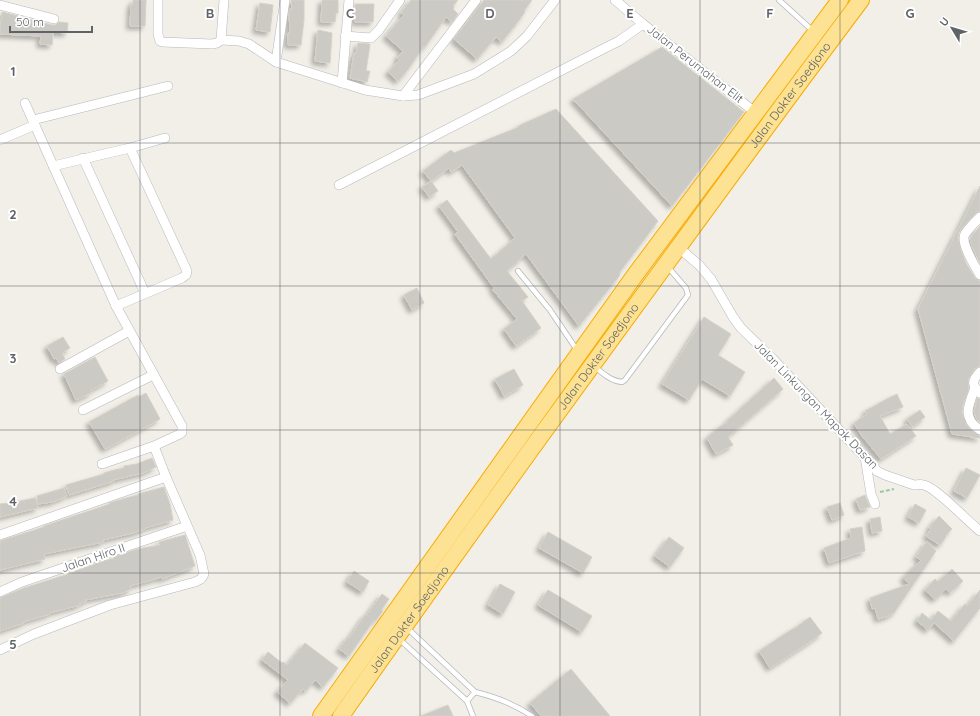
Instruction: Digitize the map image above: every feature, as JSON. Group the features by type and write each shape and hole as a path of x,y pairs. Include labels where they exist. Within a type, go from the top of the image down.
{"highway":[{"name":"Jalan Dokter Soedjono","path":"586,360 644,264 840,0"},
{"name":"Jalan Dokter Soedjono","path":"321,716 395,625 586,360 665,265 770,121 861,0"},
{"name":"Jalan Dokter Soedjono","path":"341,716 395,625"}],"street":[{"path":"158,0 158,34 160,41 162,42 212,44 221,40 239,41 249,44 276,62 365,90 404,96 425,93 474,74 511,51 527,36 555,0"},
{"path":"221,40 224,0"},
{"path":"276,62 285,0"},
{"path":"342,83 349,0"},
{"path":"345,36 371,38 379,30 400,0"},
{"path":"404,96 476,0"},
{"name":"Jalan Perumahan Elit","path":"615,0 643,24 756,113"},
{"path":"0,5 54,19"},
{"path":"339,185 619,41 643,24"},
{"path":"0,140 34,123 168,86"},
{"path":"26,103 116,306 182,428 182,432 180,434 154,446 102,464"},
{"path":"53,166 130,148 165,138"},
{"path":"116,306 182,278 186,275 187,271 130,148"},
{"path":"84,158 145,293"},
{"path":"980,217 965,234 963,239 980,275"},
{"name":"Jalan Linkungan Mapak Dasan","path":"678,247 699,265 711,279 741,328 773,359 877,471 914,485 924,485 928,487 980,531"},
{"path":"60,369 129,331"},
{"path":"980,372 974,378 973,382 977,391 971,399 968,415 970,422 980,430"},
{"path":"83,410 153,375"},
{"path":"0,650 34,634 110,605 188,584 201,579 204,574 200,555 154,446"},
{"path":"865,457 870,488 875,504"},
{"path":"0,535 166,477"},
{"name":"Jalan Hiro II","path":"0,592 22,582 187,526"}],"lane":[{"path":"779,0 816,33"},
{"path":"518,271 550,310 586,360 610,379 617,382 622,382 688,295 686,288 665,265"},
{"path":"395,625 475,692 505,701 522,709 532,716"},
{"path":"395,625 467,701 473,716"},
{"path":"467,701 475,692"}],"building":[{"path":"133,0 146,0 145,26 130,26 131,4 133,4"},
{"path":"291,0 304,0 304,20 301,45 288,45 288,33 290,33 289,12 290,9 292,9"},
{"path":"322,0 338,0 338,13 336,13 335,22 321,22"},
{"path":"411,0 458,0 453,6 453,9 458,14 452,22 446,17 398,81 388,72 399,60 397,58 403,51 386,36 404,15 401,13"},
{"path":"484,0 532,0 524,11 525,12 502,42 496,37 477,59 454,39"},
{"path":"260,3 273,5 270,32 256,30"},
{"path":"355,4 374,4 373,22 355,22"},
{"path":"2,12 18,16 18,19 33,20 52,25 56,25 59,22 68,23 67,33 53,32 52,45 40,44 41,36 0,34"},
{"path":"318,30 332,33 330,63 315,61"},
{"path":"358,43 370,44 366,71 370,71 367,82 350,78 354,54 356,54"},
{"path":"662,47 744,112 672,206 573,99"},
{"path":"556,109 658,221 619,273 620,275 579,326 526,254 507,271 528,297 522,301 541,328 516,346 504,329 517,319 493,290 494,288 455,234 458,232 439,206 447,200 491,259 515,238 462,165 451,172 449,168 431,181 423,171 451,150 454,153 519,127 518,126"},
{"path":"431,181 438,191 429,197 422,187"},
{"path":"980,186 980,211 976,213 959,232 958,238 966,263 975,278 980,281 980,366 975,368 969,378 969,388 962,412 966,424 971,430 980,436 980,438 952,434 918,309"},
{"path":"980,226 980,263 972,247 970,238"},
{"path":"417,288 424,303 412,310 404,295"},
{"path":"704,317 731,334 718,355 745,372 730,396 702,379 689,400 662,384"},
{"path":"63,337 70,348 62,353 65,359 59,363 56,358 54,359 47,346"},
{"path":"95,357 108,381 90,391 91,393 76,400 64,374"},
{"path":"514,369 523,385 504,396 495,379"},
{"path":"774,378 783,389 728,437 733,445 716,454 707,438 719,427 728,422 727,421"},
{"path":"146,393 160,419 105,449 89,422 138,395 139,397"},
{"path":"897,394 903,407 880,416 890,434 907,424 916,436 881,459 862,436 854,423 867,414 865,411"},
{"path":"977,398 980,399 980,422 976,418 974,411"},
{"path":"920,410 925,417 912,427 907,419"},
{"path":"152,458 156,467 143,473 113,480 114,481 69,495 66,485 124,468 124,466 137,464"},
{"path":"966,468 980,475 967,498 954,491"},
{"path":"164,487 170,504 173,520 133,533 103,540 103,542 44,554 45,559 0,570 0,541 110,504 109,503"},
{"path":"64,488 67,496 52,502 38,504 37,496"},
{"path":"865,495 870,507 860,510 856,499"},
{"path":"35,498 38,508 0,517 0,504 20,502"},
{"path":"840,503 844,515 832,520 827,507"},
{"path":"915,504 926,510 919,523 908,517"},
{"path":"939,516 952,529 945,536 946,537 940,545 926,536 931,529 929,528"},
{"path":"880,517 882,531 872,533 870,519"},
{"path":"862,527 865,551 829,563 824,548 851,538 850,529"},
{"path":"548,532 592,557 583,573 539,548"},
{"path":"185,535 195,566 162,579 162,577 130,586 131,589 122,593 85,600 86,602 79,603 80,605 49,613 50,614 0,631 0,598 24,588 75,572 109,559 114,559 113,557 138,549 160,545 159,542"},
{"path":"669,537 684,548 670,567 655,556"},
{"path":"927,541 936,551 894,613 878,619 875,608 872,609 870,598 909,584 903,578 921,560 916,557"},
{"path":"952,569 963,581 950,593 946,589 934,599 925,590 935,579 938,582"},
{"path":"354,571 369,581 363,592 347,582"},
{"path":"500,584 515,592 503,614 488,605"},
{"path":"548,590 592,616 582,632 538,605"},
{"path":"980,590 980,608 954,641 934,623 928,630 917,621 922,613 931,620 938,611 951,621 965,604 967,606"},
{"path":"382,594 389,599 381,610 383,611 375,621 374,620 349,656 339,649"},
{"path":"810,617 822,633 770,668 759,651"},
{"path":"305,643 338,668 323,687 315,680 306,691 303,689 290,703 277,692 288,680 262,660 268,652 287,665"},
{"path":"571,669 610,716 541,716 530,703"},
{"path":"448,705 453,716 421,716"}]}
